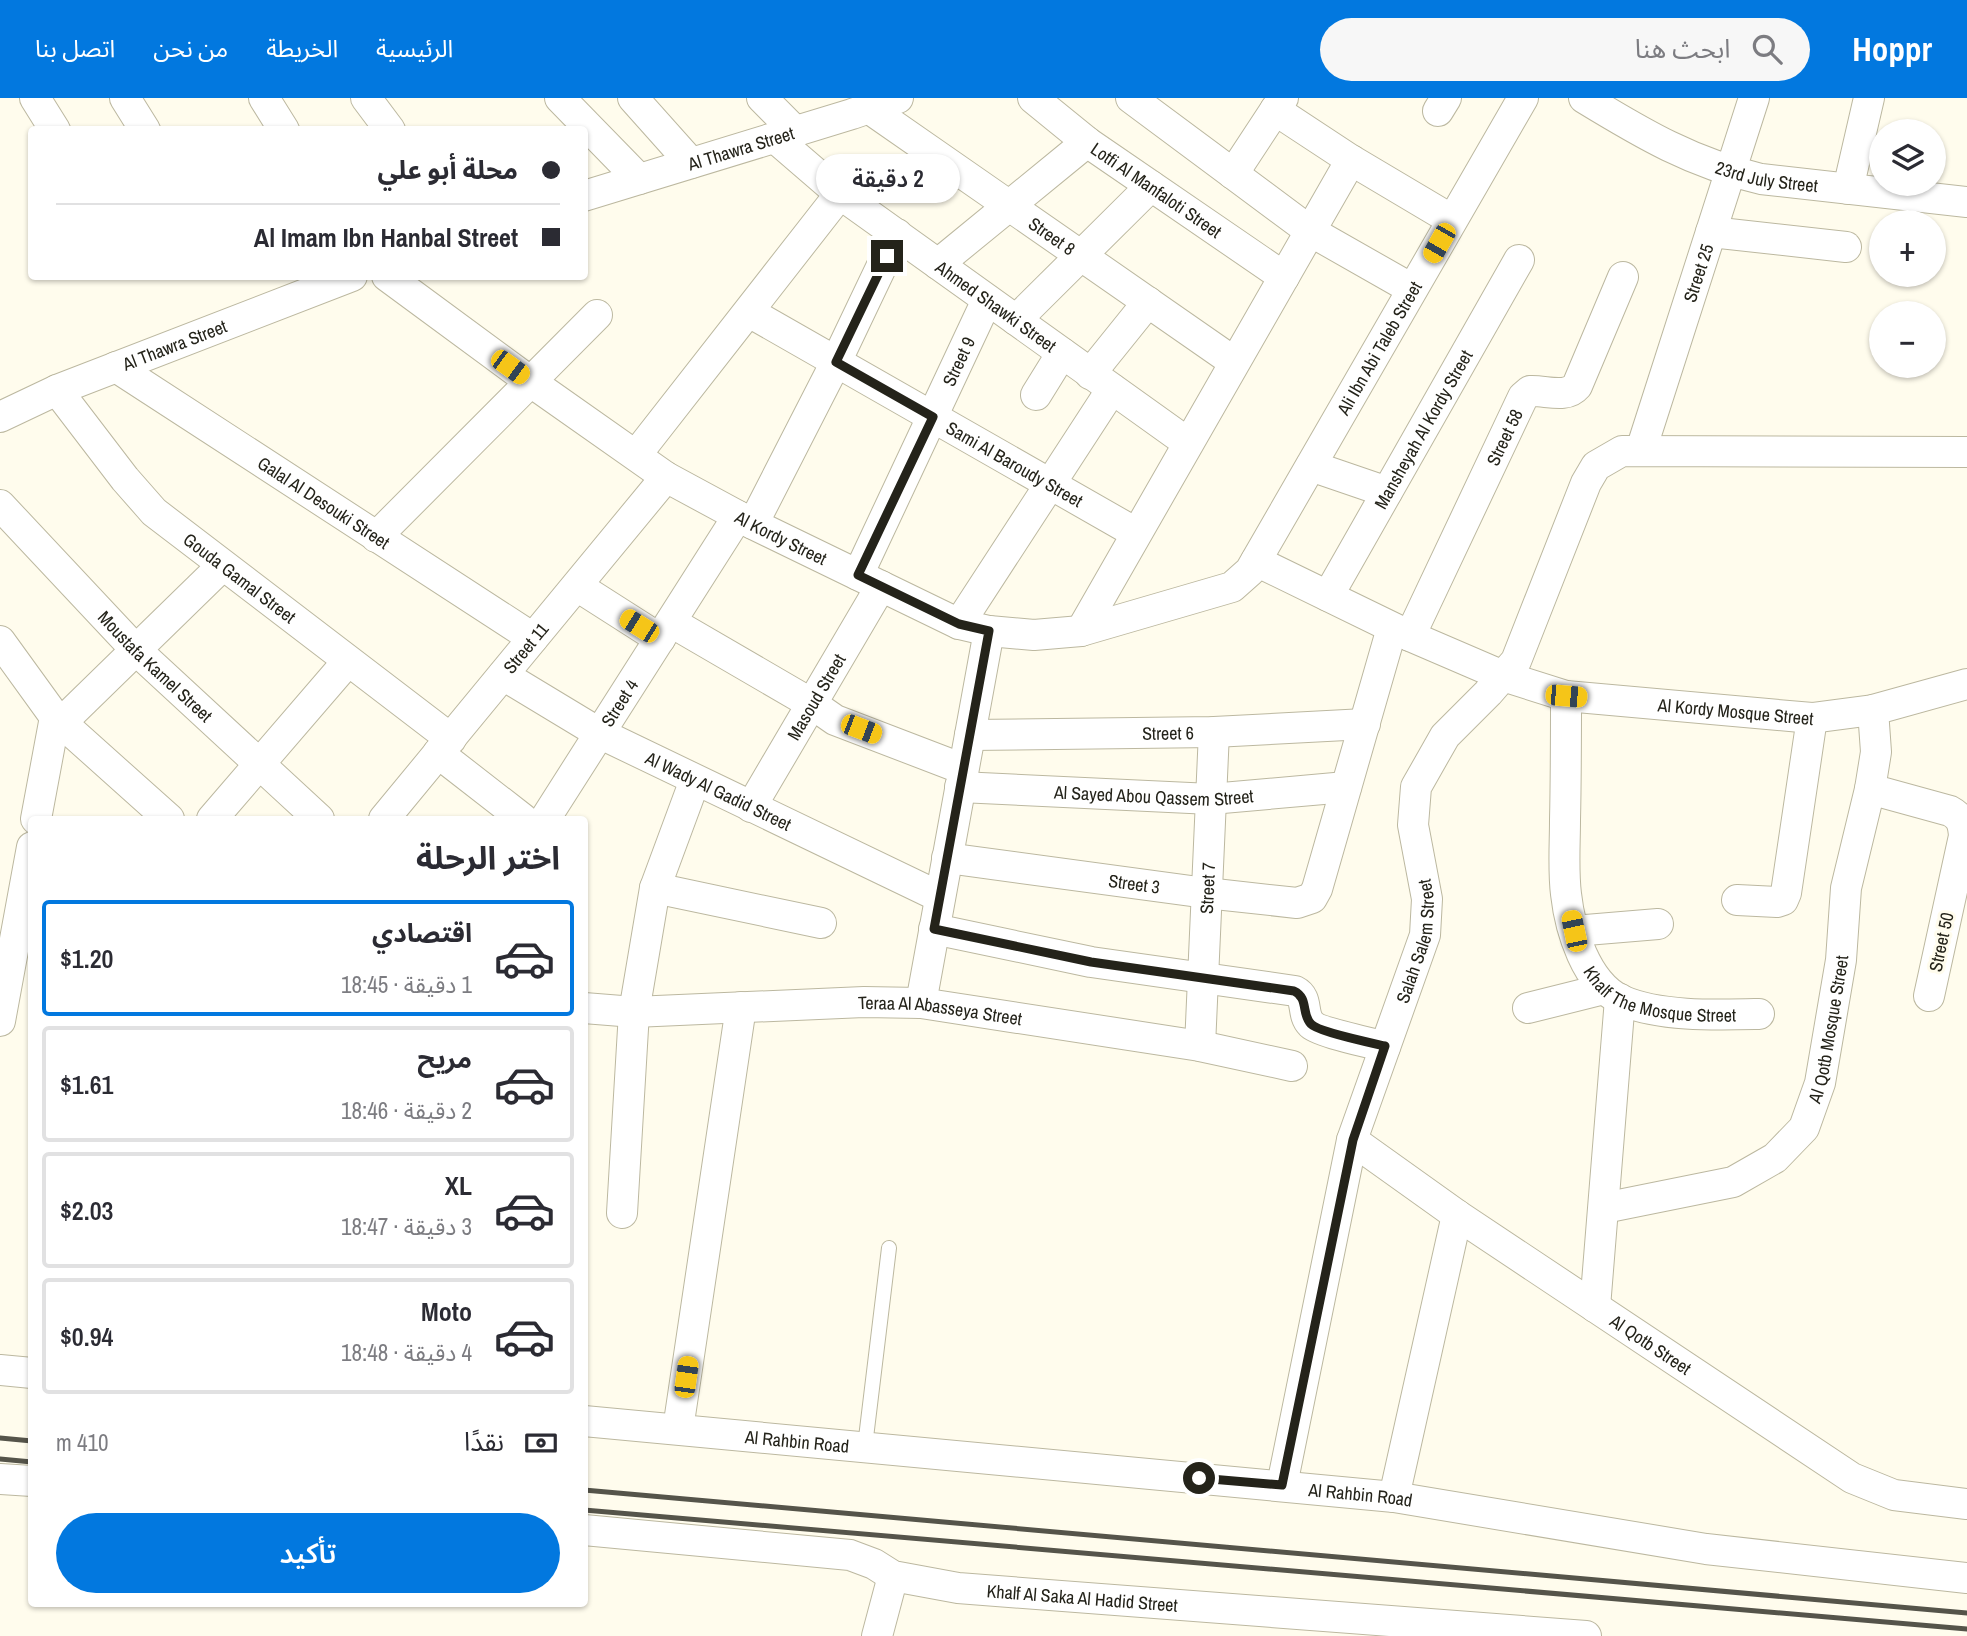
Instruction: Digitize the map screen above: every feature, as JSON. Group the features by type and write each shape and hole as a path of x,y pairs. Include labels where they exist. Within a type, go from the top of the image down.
{"street":[{"path":"35,98 52,126"},
{"path":"125,98 142,126"},
{"path":"264,98 282,126"},
{"path":"366,98 387,126"},
{"path":"560,98 587,126"},
{"path":"633,98 691,163"},
{"name":"Ahmed Shawki Street","path":"762,98 785,135 840,194 1188,443"},
{"name":"Al Thawra Street","path":"588,195 785,135 853,107 898,98"},
{"name":"Lotfi Al Manfaloti Street","path":"1033,98 1087,142 1284,277"},
{"path":"1131,98 1310,231 1412,289"},
{"name":"Ali Ibn Abi Taleb Street","path":"1256,561 1523,98"},
{"name":"23rd July Street","path":"1584,98 1681,154 1730,172 1761,179 1967,202"},
{"name":"Street 25","path":"1632,450 1711,232 1754,98"},
{"path":"1848,190 1869,98"},
{"path":"1234,174 1279,104 1351,160 1452,220"},
{"name":"Street 8","path":"853,107 1008,205 1234,362"},
{"path":"588,127 639,179"},
{"path":"938,264 1087,142"},
{"path":"1081,631 1351,160"},
{"path":"1016,320 1151,186"},
{"path":"636,455 840,194"},
{"path":"1711,232 1846,247"},
{"name":"Street 4","path":"547,816 665,630 745,520 836,362 897,234"},
{"name":"Mansheyah Al Kordy Street","path":"1328,596 1519,260"},
{"name":"Street 58","path":"1401,632 1523,397 1530,391 1572,392 1577,386 1623,277"},
{"name":"Al Thawra Street","path":"0,417 57,390 342,280"},
{"name":"Al Kordy Street","path":"392,280 666,477 745,520 959,624 989,631 1034,635 1081,631 1232,587 1242,580 1256,561"},
{"name":"Street 9","path":"869,581 933,417 988,300"},
{"path":"959,624 1050,484 1101,381 1148,302"},
{"name":"Sami Al Baroudy Street","path":"748,312 1136,533"},
{"path":"376,537 597,315"},
{"path":"1036,395 1062,354"},
{"name":"Galal Al Desouki Street","path":"116,367 533,638"},
{"name":"Gouda Gamal Street","path":"57,390 125,479 154,512 348,661 520,816"},
{"path":"1632,450 1967,452"},
{"name":"Salah Salem Street","path":"1282,1485 1353,1140 1425,935 1427,899 1413,825 1416,788 1445,736 1516,661 1586,483 1596,466 1632,450"},
{"path":"1311,466 1387,492"},
{"name":"Street 11","path":"386,816 666,477"},
{"name":"Moustafa Kamel Street","path":"0,505 136,650 316,816"},
{"name":"Al Kordy Mosque Street","path":"1256,561 1401,632 1503,676 1566,696 1812,718 1873,710 1967,684"},
{"path":"38,816 58,719 136,650 222,565"},
{"name":"Masoud Street","path":"751,807 812,704 869,581"},
{"name":"Al Sayed Abou Qassem Street","path":"576,586 812,704 835,720 962,778 1211,799 1346,788"},
{"path":"921,1003 989,631"},
{"path":"1346,788 1364,724 1401,632"},
{"path":"0,640 58,719 166,816"},
{"path":"215,816 348,661"},
{"name":"Al Wady Al Gadid Street","path":"503,675 599,733 940,897"},
{"name":"Khalf The Mosque Street","path":"1566,696 1566,895 1574,931 1588,966 1612,994 1644,1007 1684,1012 1759,1014"},
{"name":"Al Qotb Mosque Street","path":"1604,1208 1733,1182 1775,1158 1804,1128 1820,1083 1842,960 1846,888 1870,789 1876,752 1873,710"},
{"path":"1737,900 1777,902 1783,900 1786,893 1812,718"},
{"name":"Street 6","path":"970,735 1214,732 1364,724"},
{"name":"Street 7","path":"1200,1046 1214,732"},
{"path":"622,1213 634,1012 654,888 695,780"},
{"name":"Street 3","path":"947,858 1297,903 1312,898 1317,889 1346,788"},
{"name":"Street 50","path":"1870,789 1950,811 1959,816 1963,825 1965,836 1929,996"},
{"path":"0,1021 28,869"},
{"path":"654,888 821,923"},
{"path":"1574,931 1658,925"},
{"path":"934,929 1091,962 1294,991 1300,993 1306,1017 1314,1027 1385,1046"},
{"path":"1528,1008 1612,994 1604,1208 1595,1307"},
{"name":"Teraa Al Abasseya Street","path":"588,1009 634,1012 864,1002 921,1003 1200,1046 1292,1066"},
{"path":"678,1429 741,1007"},
{"name":"Al Qotb Street","path":"1353,1140 1457,1215 1852,1478 1894,1494 1967,1504"},
{"path":"1394,1497 1457,1215"},
{"path":"0,1370 28,1373"},
{"name":"Al Rahbin Road","path":"588,1421 1394,1497 1706,1549 1967,1578"},
{"path":"0,1479 28,1481"},
{"name":"Khalf Al Saka Al Hadid Street","path":"588,1530 850,1555 874,1564 893,1576 958,1588 1586,1636"},
{"path":"877,1636 893,1576"}],"lane":[{"path":"865,1446 889,1248"}],"railway":[{"path":"0,1438 28,1441"},
{"path":"0,1459 28,1462"},
{"path":"588,1490 1967,1613"},
{"path":"588,1510 1967,1629"}],"route":[{"path":"887,256 836,362 933,417 858,575 959,624 989,631 934,929 1091,962 1294,991 1300,993 1306,1017 1314,1027 1385,1046 1353,1140 1282,1485 1199,1478"}]}
